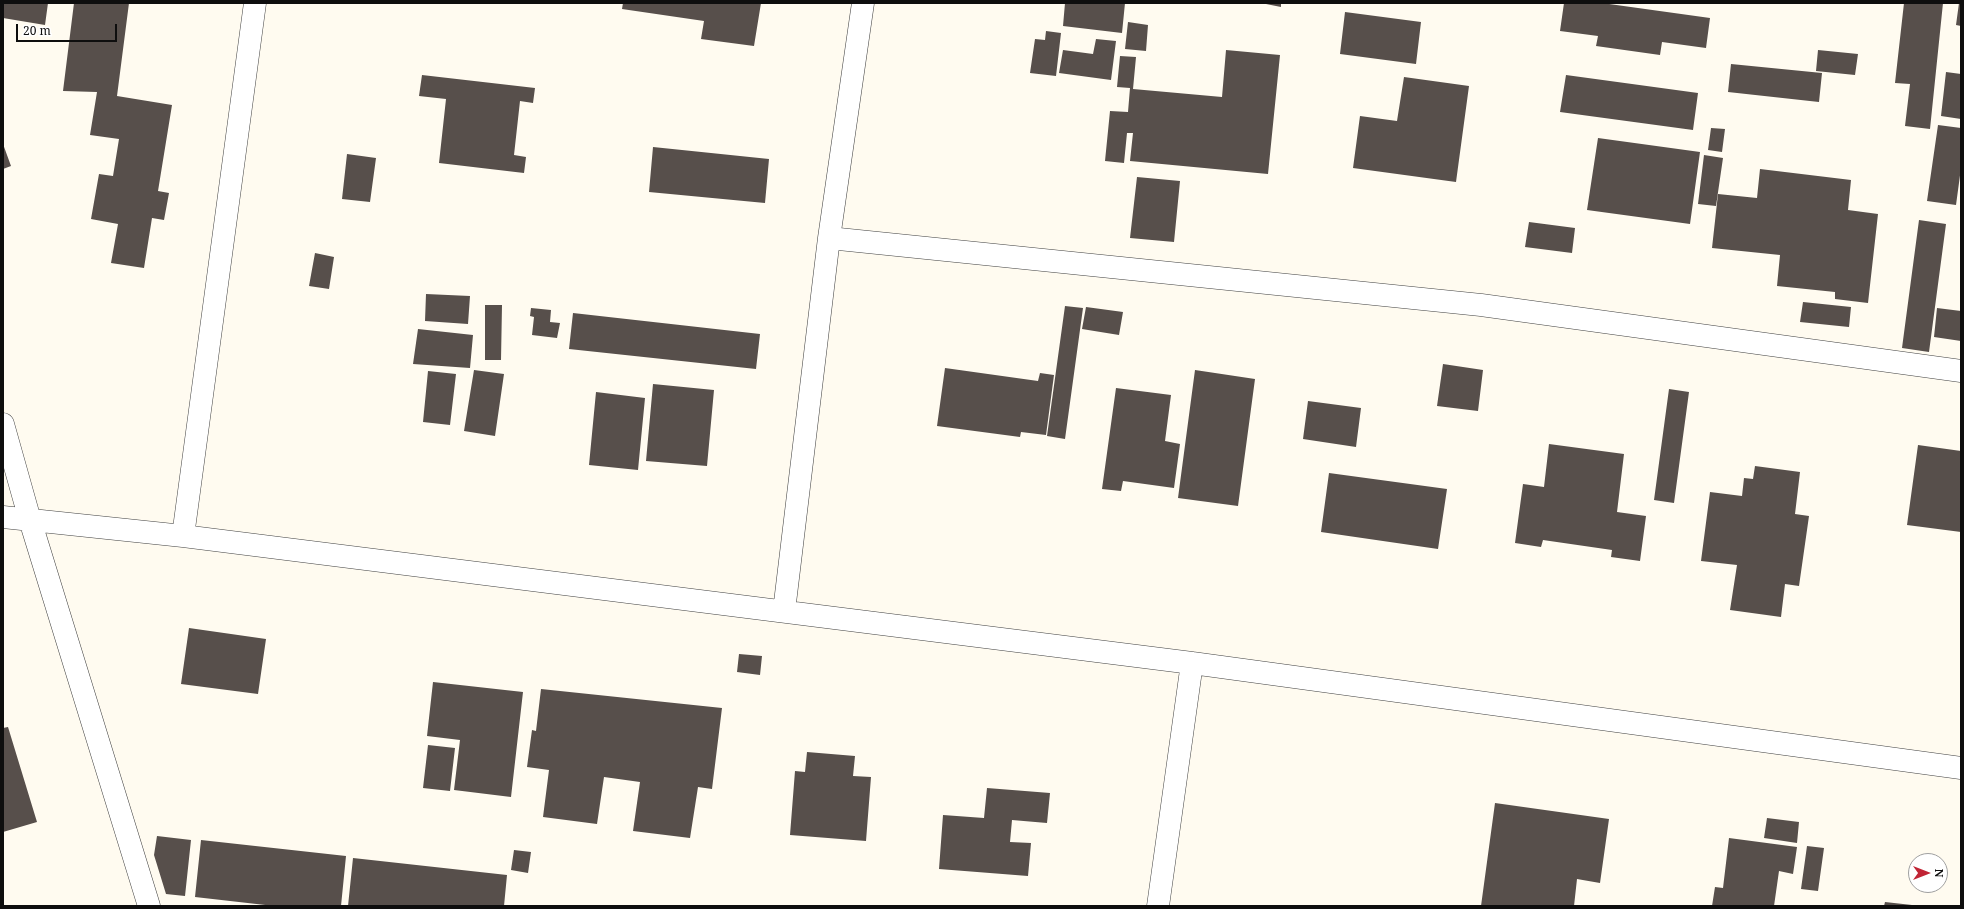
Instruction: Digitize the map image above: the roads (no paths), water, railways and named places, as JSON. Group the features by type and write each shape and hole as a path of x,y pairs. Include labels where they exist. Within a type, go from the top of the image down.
{"street":[{"path":"183,536 255,3"},
{"path":"784,611 829,238 863,3"},
{"path":"829,238 1481,305 1961,371"},
{"path":"3,424 30,520 149,906"},
{"path":"3,517 183,536 1192,663 1961,768"},
{"path":"1158,906 1192,663"}]}
